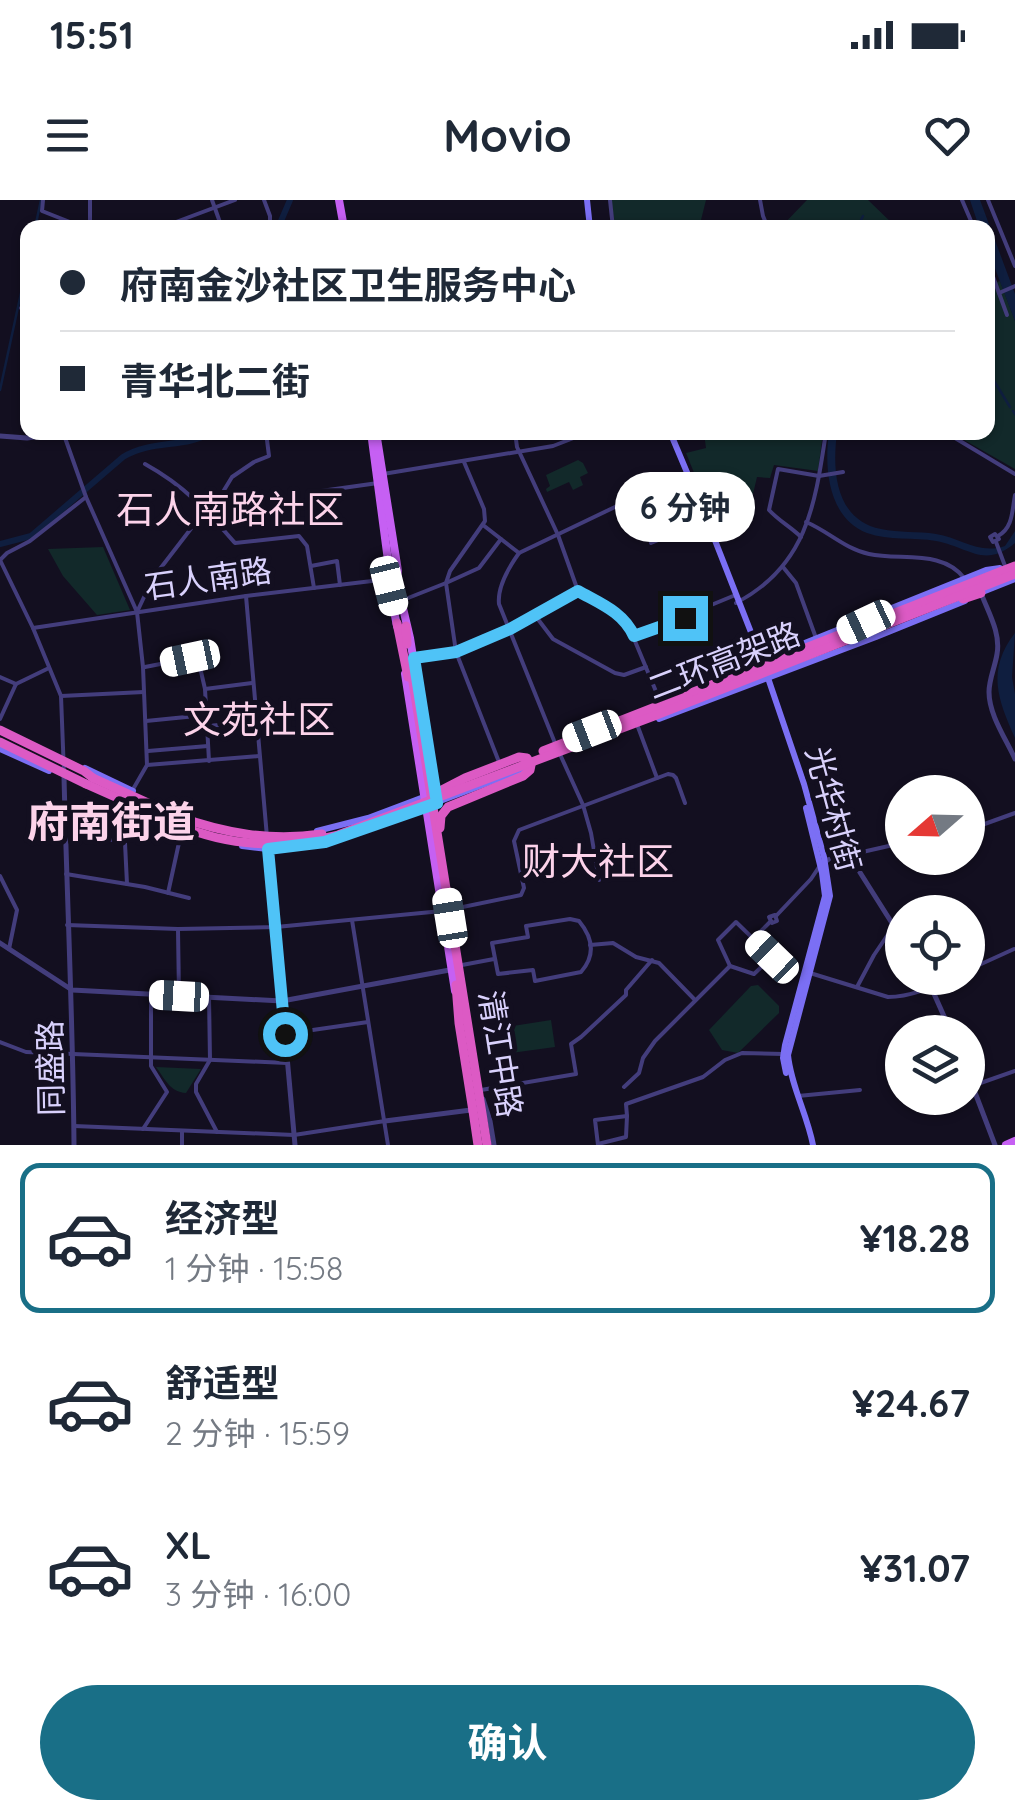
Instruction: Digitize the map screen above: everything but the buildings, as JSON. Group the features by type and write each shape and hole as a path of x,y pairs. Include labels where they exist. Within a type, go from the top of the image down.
{"highway":[{"path":"839,639 951,588 1010,569"},
{"name":"二环高架路","path":"90,781 196,832 234,841 266,845 338,835 450,794 1010,569"},
{"path":"839,639 878,632 981,593"},
{"path":"402,625 456,982 487,1145"},
{"name":"二环高架路","path":"0,746 209,828 269,837 314,835 432,798 839,639"},
{"path":"410,677 487,1145"},
{"path":"0,730 84,771 90,781"},
{"path":"432,798 465,778 519,757 527,758 531,764 526,774 448,807 441,816 440,831"},
{"path":"449,913 451,902 439,810 450,794"},
{"path":"456,982 472,1111 487,1145"}],"main road":[{"path":"375,440 394,586 432,798"},
{"path":"671,440 705,521"},
{"path":"671,440 705,521"},
{"name":"光华村街","path":"705,521 765,677 799,779 830,896 788,1055 811,1145"},
{"path":"0,746 182,830 230,844 268,849 325,842 555,742 965,579 1010,569"},
{"path":"0,730 198,820 267,834 335,828 560,756 876,638 981,593 1010,569"},
{"path":"402,625 414,658 432,798"},
{"name":"清江中路","path":"432,798 449,913 452,970 487,1145"},
{"name":"光华村街","path":"811,1145 786,1075 784,1054 825,896 822,862"},
{"name":"清江中路","path":"449,913 462,965 480,1090"},
{"path":"1006,1145 1015,1141"}],"street":[{"path":"43,200 42,211 66,220"},
{"path":"212,200 219,220"},
{"path":"182,220 235,200"},
{"path":"988,200 1015,266"},
{"path":"995,279 1007,315"},
{"path":"1001,292 1015,286"},
{"path":"68,440 81,485 136,612 144,667 147,766 132,791"},
{"path":"136,612 153,578 218,500 232,477 270,456 267,440"},
{"path":"517,440 578,591 627,622 660,702"},
{"path":"314,492 569,440"},
{"path":"634,636 760,590 783,568 802,538 823,476 825,440"},
{"path":"958,440 1015,474"},
{"path":"464,462 486,516 446,583 456,652 500,766"},
{"path":"145,464 170,477 236,543 298,536 307,546 314,588"},
{"path":"802,538 769,510 778,469 823,476 840,472"},
{"path":"599,880 592,833 583,806 498,594 519,553 614,507 688,482"},
{"path":"1010,569 997,542 1008,530 1015,495"},
{"path":"64,778 61,696 0,560 86,497"},
{"path":"650,543 705,521"},
{"path":"806,522 856,551 937,560 965,579"},
{"path":"483,525 519,553"},
{"path":"400,605 479,568 500,539"},
{"path":"310,566 337,561 340,585"},
{"path":"783,568 796,583 816,638"},
{"name":"石人南路","path":"33,628 340,585 392,573"},
{"path":"414,658 456,652 536,616 578,591"},
{"path":"981,593 998,637 989,694 1015,759"},
{"path":"246,596 295,1145"},
{"path":"536,616 553,639 614,673 624,675 646,667"},
{"path":"144,667 190,658 199,663 205,689 209,761"},
{"path":"0,719 16,684 49,668"},
{"path":"0,676 16,684"},
{"path":"205,689 252,683"},
{"path":"61,696 144,692"},
{"path":"145,721 206,715"},
{"path":"207,726 256,722"},
{"path":"638,726 657,778"},
{"path":"146,751 208,746"},
{"path":"147,766 259,756"},
{"path":"67,925 276,927 449,913 522,895 516,833 673,774 685,804"},
{"name":"同盛路","path":"64,778 74,1145"},
{"path":"985,823 1015,812"},
{"path":"66,828 124,843 127,884"},
{"path":"168,893 182,830"},
{"path":"753,940 770,922 776,922 776,916 815,875 822,862 885,847"},
{"path":"849,855 885,912"},
{"path":"66,874 189,898"},
{"path":"0,876 16,910 9,949"},
{"path":"570,919 579,921 590,944 588,965 575,975 535,981 533,970 499,975 494,959 492,942 528,937 526,926 570,919"},
{"path":"352,920 388,1145"},
{"path":"736,922 753,940 772,957 754,974 730,966 718,940 736,922"},
{"path":"178,929 179,996"},
{"path":"857,987 885,939"},
{"path":"0,943 72,990 282,1001 494,959"},
{"path":"590,944 613,943 659,963 695,1000"},
{"path":"985,963 1014,950"},
{"path":"480,1090 576,1074 572,1044 626,995 652,960"},
{"path":"624,1087 639,1073 646,1052 655,1041 730,966"},
{"name":"清江中路","path":"452,970 472,1111"},
{"path":"810,973 888,997 905,995"},
{"path":"144,1129 167,1092 153,1072 150,1058 151,994"},
{"path":"210,997 210,1060 196,1084 196,1092 217,1132"},
{"path":"285,1034 368,1022"},
{"path":"0,1042 26,1052 287,1063"},
{"path":"626,1116 595,1120 598,1145 626,1136 626,1116 626,1104 702,1077 725,1060 742,1054 784,1054"},
{"path":"985,1081 1015,1071"},
{"path":"798,1096 860,1090"},
{"path":"74,1126 294,1135 472,1111"},
{"path":"984,1115 996,1145"},
{"path":"182,1131 182,1145"}],"green space":[{"path":"611,200 706,200 701,220 614,220"},
{"path":"807,200 868,200 889,220 788,220"},
{"path":"1000,281 1015,321 1015,469 964,440 995,440 995,283"},
{"path":"705,440 822,440 818,471 774,465 770,478 757,477 753,494 727,499 716,476 697,480 686,453 706,448"},
{"path":"578,460 588,473 580,477 583,485 573,490 569,482 547,492 550,486 546,475"},
{"path":"103,547 130,610 97,615 63,576 48,549"},
{"path":"758,985 779,1006 779,1013 738,1053 722,1050 709,1030 751,986"},
{"path":"551,1020 555,1047 511,1053 507,1027"},
{"path":"156,1067 201,1069 186,1093 172,1087"}],"water":[{"path":"970,200 980,200 987,220 977,220"},
{"path":"995,240 1015,294 1015,321 995,268"},
{"path":"828,440 837,440 840,492 854,515 866,524 936,534 987,548 1005,546 1015,531 1015,543 1004,551 985,555 936,541 867,533 854,526 837,504 827,461"},
{"path":"1015,633 1015,738 1000,698 998,672"}],"waterway":[{"path":"37,220 41,200"},
{"path":"281,220 290,200"},
{"path":"861,220 863,216"},
{"path":"0,390 20,298"},
{"path":"995,382 1010,407"},
{"path":"0,544 31,536 134,451 194,440"}],"district":[{"name":"石人南路社区","path":"230,510"},
{"name":"文苑社区","path":"259,720"},
{"name":"府南街道","path":"111,822"},
{"name":"财大社区","path":"598,862"}],"route":[{"path":"285,1034 268,849 325,842 437,803 414,658 456,652 510,629 578,591 618,614 634,636 685,618"}]}
